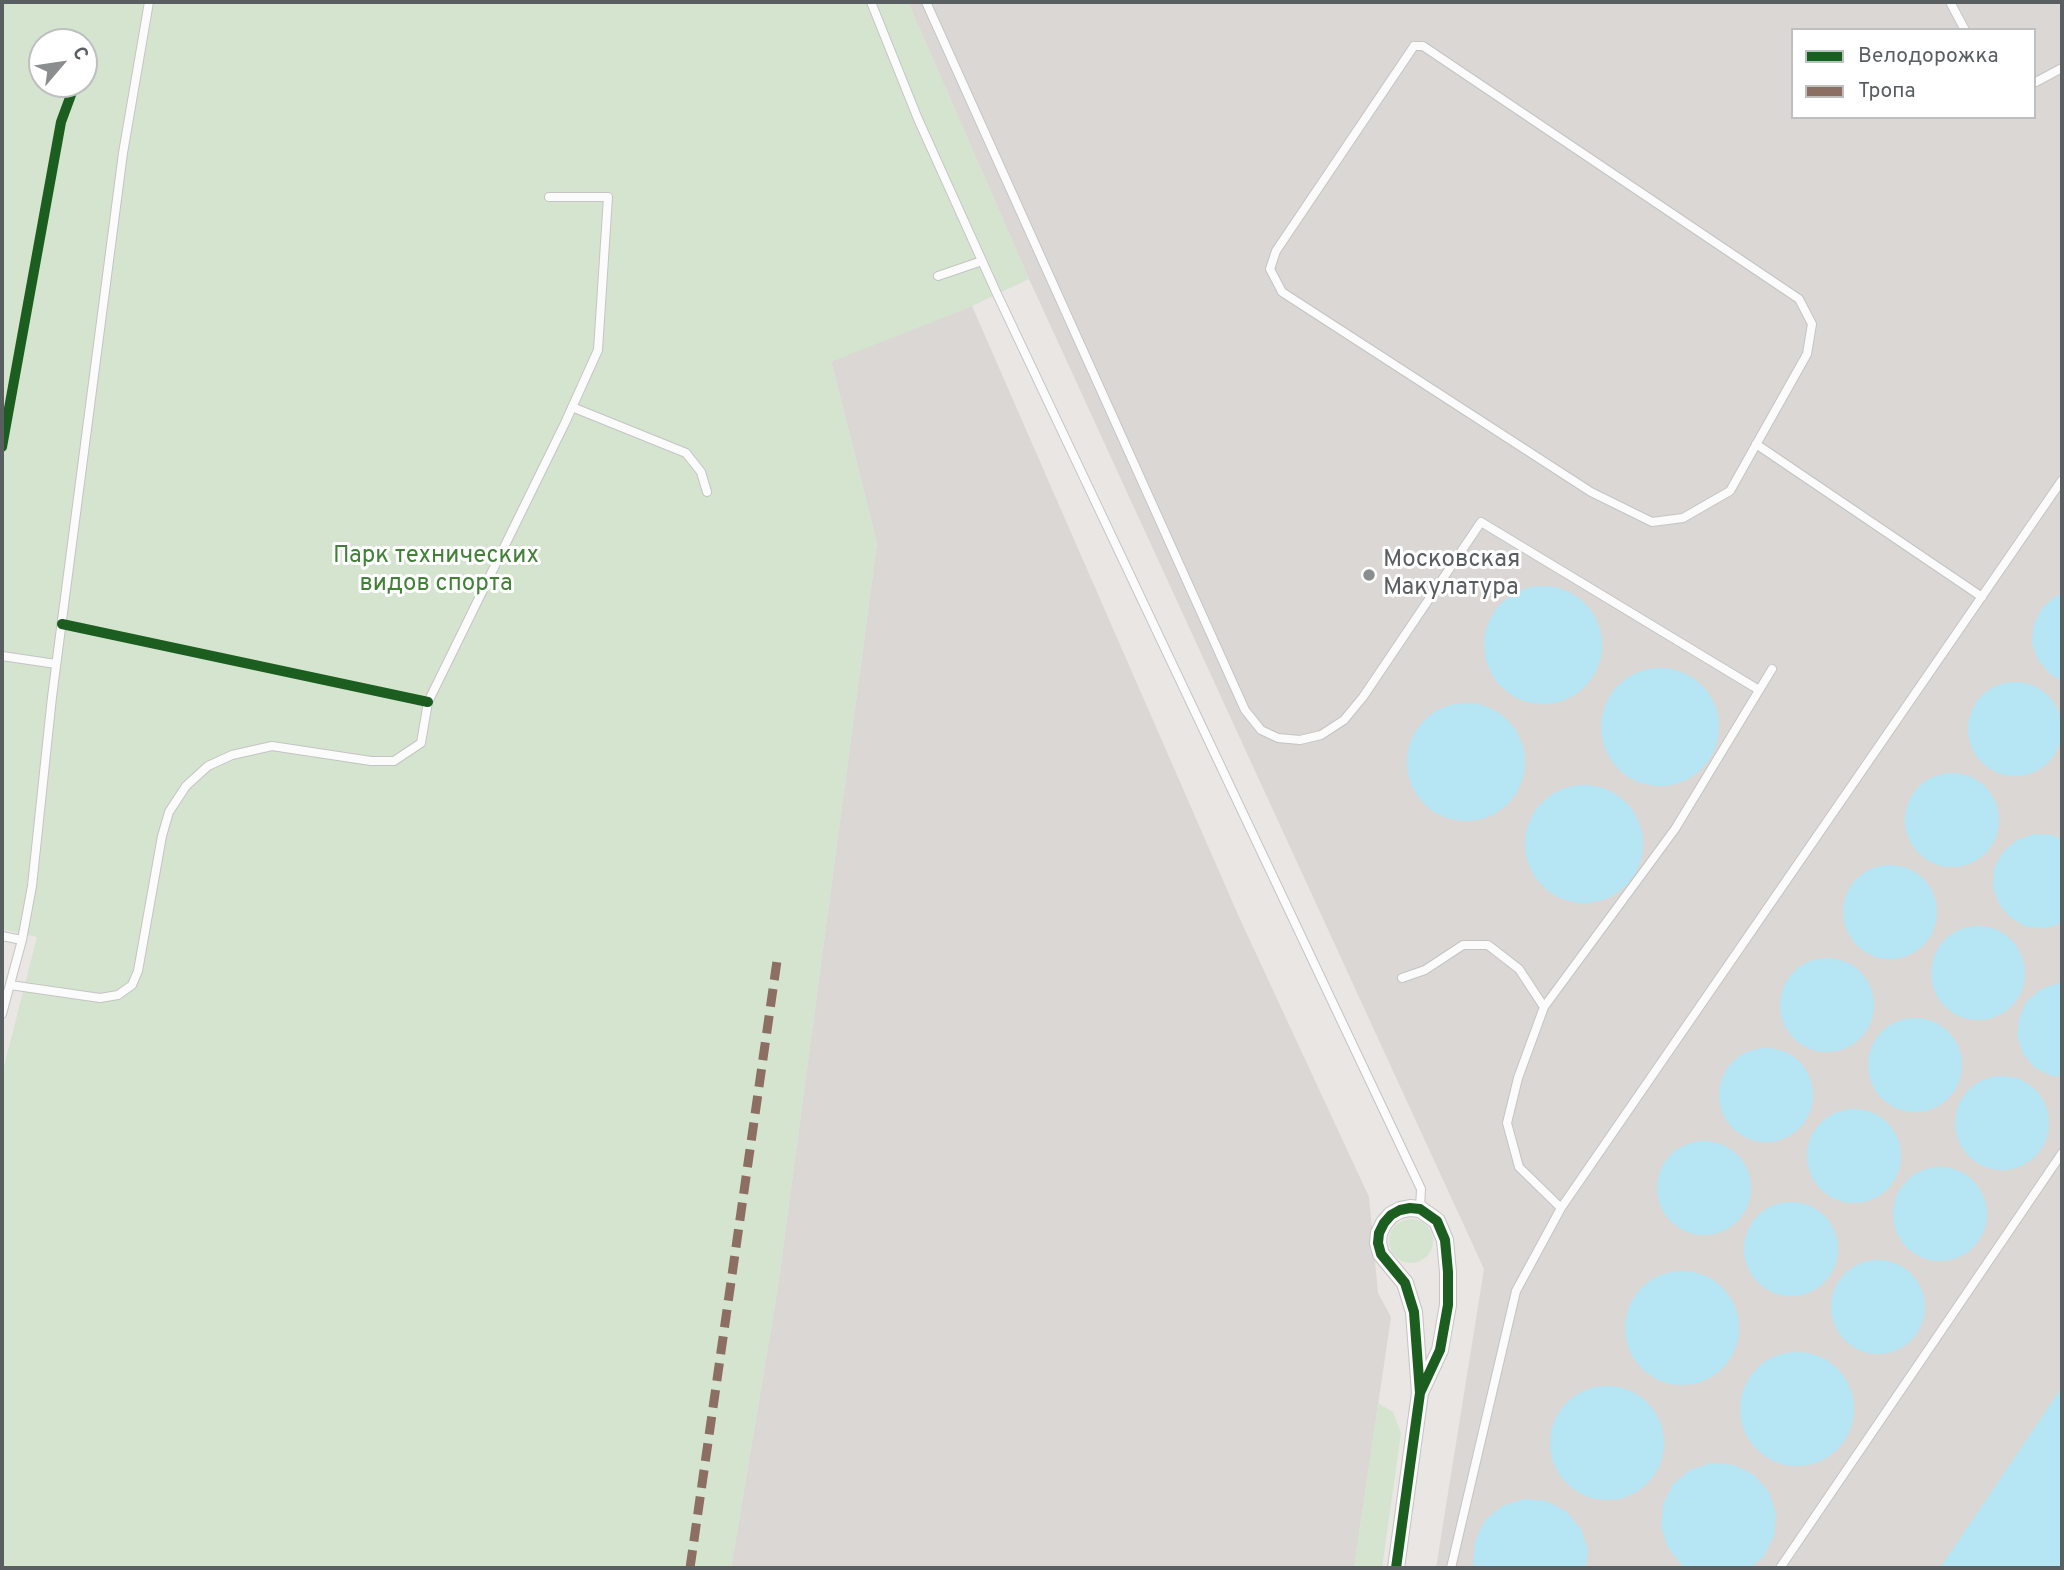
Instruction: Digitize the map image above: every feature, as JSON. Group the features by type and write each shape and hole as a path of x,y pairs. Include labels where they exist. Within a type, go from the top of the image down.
{"street":[{"path":"1396,1568 1420,1393 1414,1312 1405,1283 1396,1269 1387,1263 1378,1243 1379,1233 1391,1215 1400,1210 1420,1209 1437,1221 1445,1240 1448,1305 1440,1350 1420,1393"}],"lane":[{"path":"2,1014 22,940 32,886 56,664 123,153 149,2"},
{"path":"871,2 918,119 982,261 1421,1189 1420,1209"},
{"path":"926,2 1245,710 1261,730 1278,738 1300,740 1321,735 1344,720 1363,697 1481,522 1759,690"},
{"path":"1950,2 1964,28"},
{"path":"1414,46 1423,46 1798,299 1812,324 1807,354 1756,444 1730,491 1683,518 1652,522 1591,492 1282,292 1270,269 1276,251 1414,46"},
{"path":"2036,82 2062,68"},
{"path":"10,985 100,998 118,995 132,985 138,971 162,836 169,812 186,786 208,766 232,755 272,746 371,761 394,761 421,743 428,702 598,350 608,197 549,197"},
{"path":"938,276 982,261"},
{"path":"572,407 686,453 701,472 708,492"},
{"path":"1756,444 1982,597"},
{"path":"1451,1568 1517,1292 1561,1208 2062,480"},
{"path":"2,656 56,664"},
{"path":"1561,1208 1519,1167 1507,1123 1518,1078 1544,1007 1675,829 1772,669"},
{"path":"2,936 22,940"},
{"path":"1402,978 1425,970 1463,944 1488,945 1519,969 1544,1007"},
{"path":"1780,1568 2062,1153"}],"shaded area":[{"path":"908,2 2062,2 2062,1568 1436,1568 1484,1269 1029,279"},
{"path":"972,306 1239,917 1369,1197 1378,1293 1391,1317 1354,1568 731,1568 778,1286 877,543 831,361"}],"green space":[{"name":"Парк технических видов спорта","path":"2,2 908,2 1029,279 972,306 831,362 877,543 778,1286 731,1568 2,1568 2,1074 37,937 2,929"},
{"path":"1411,1219 1426,1226 1433,1241 1426,1256 1411,1263 1396,1256 1389,1241 1396,1226"},
{"path":"1378,1403 1393,1412 1401,1433 1382,1568 1354,1568"}],"water":[{"path":"1543,586 1566,590 1585,603 1598,622 1602,645 1598,668 1585,687 1566,700 1543,704 1520,700 1501,687 1488,668 1484,645 1488,622 1501,603 1520,590"},
{"path":"2062,594 2062,681 2050,674 2038,660 2032,643 2034,624 2042,608"},
{"path":"1660,668 1683,672 1702,685 1715,704 1719,727 1715,750 1702,769 1683,782 1660,786 1637,782 1618,769 1605,750 1601,727 1605,704 1618,685 1637,672"},
{"path":"2015,682 2033,686 2048,696 2058,711 2062,729 2058,747 2048,762 2033,772 2015,776 1997,772 1982,762 1972,747 1968,729 1972,711 1982,696 1997,686"},
{"path":"1466,703 1489,707 1508,720 1521,739 1525,762 1521,785 1508,804 1489,817 1466,821 1443,817 1424,804 1411,785 1407,762 1411,739 1424,720 1443,707"},
{"path":"1952,773 1970,777 1985,787 1995,802 1999,820 1995,838 1985,853 1970,863 1952,867 1934,863 1919,853 1909,838 1905,820 1909,802 1919,787 1934,777"},
{"path":"1584,785 1607,789 1626,802 1639,821 1643,844 1639,867 1626,886 1607,899 1584,903 1561,899 1542,886 1529,867 1525,844 1529,821 1542,802 1561,789"},
{"path":"2034,834 2053,835 2062,840 2062,923 2046,928 2027,927 2011,918 1999,904 1993,887 1994,868 2003,852 2017,840"},
{"path":"1890,865 1908,869 1923,879 1933,894 1937,912 1933,930 1923,945 1908,955 1890,959 1872,955 1857,945 1847,930 1843,912 1847,894 1857,879 1872,869"},
{"path":"1978,926 1996,930 2011,940 2021,955 2025,973 2021,991 2011,1006 1996,1016 1978,1020 1960,1016 1945,1006 1935,991 1931,973 1935,955 1945,940 1960,930"},
{"path":"1827,958 1845,962 1860,972 1870,987 1874,1005 1870,1023 1860,1038 1845,1048 1827,1052 1809,1048 1794,1038 1784,1023 1780,1005 1784,987 1794,972 1809,962"},
{"path":"2062,984 2062,1077 2052,1076 2035,1068 2023,1054 2017,1036 2019,1018 2027,1001 2041,989"},
{"path":"1915,1018 1933,1022 1948,1032 1958,1047 1962,1065 1958,1083 1948,1098 1933,1108 1915,1112 1897,1108 1882,1098 1872,1083 1868,1065 1872,1047 1882,1032 1897,1022"},
{"path":"1766,1048 1784,1052 1799,1062 1809,1077 1813,1095 1809,1113 1799,1128 1784,1138 1766,1142 1748,1138 1733,1128 1723,1113 1719,1095 1723,1077 1733,1062 1748,1052"},
{"path":"2002,1076 2020,1080 2035,1090 2045,1105 2049,1123 2045,1141 2035,1156 2020,1166 2002,1170 1984,1166 1969,1156 1959,1141 1955,1123 1959,1105 1969,1090 1984,1080"},
{"path":"1854,1109 1872,1113 1887,1123 1897,1138 1901,1156 1897,1174 1887,1189 1872,1199 1854,1203 1836,1199 1821,1189 1811,1174 1807,1156 1811,1138 1821,1123 1836,1113"},
{"path":"1704,1141 1722,1145 1737,1155 1747,1170 1751,1188 1747,1206 1737,1221 1722,1231 1704,1235 1686,1231 1671,1221 1661,1206 1657,1188 1661,1170 1671,1155 1686,1145"},
{"path":"1940,1167 1958,1171 1973,1181 1983,1196 1987,1214 1983,1232 1973,1247 1958,1257 1940,1261 1922,1257 1907,1247 1897,1232 1893,1214 1897,1196 1907,1181 1922,1171"},
{"path":"1791,1202 1809,1206 1824,1216 1834,1231 1838,1249 1834,1267 1824,1282 1809,1292 1791,1296 1773,1292 1758,1282 1748,1267 1744,1249 1748,1231 1758,1216 1773,1206"},
{"path":"1878,1260 1896,1264 1911,1274 1921,1289 1925,1307 1921,1325 1911,1340 1896,1350 1878,1354 1860,1350 1845,1340 1835,1325 1831,1307 1835,1289 1845,1274 1860,1264"},
{"path":"1682,1271 1704,1275 1714,1280 1730,1296 1735,1306 1739,1328 1735,1350 1730,1360 1714,1376 1704,1381 1682,1385 1660,1381 1650,1376 1634,1360 1629,1350 1625,1328 1629,1306 1634,1296 1650,1280 1660,1275"},
{"path":"1797,1352 1819,1356 1829,1361 1845,1377 1850,1387 1854,1409 1850,1431 1845,1441 1829,1457 1819,1462 1797,1466 1775,1462 1765,1457 1749,1441 1744,1431 1740,1409 1744,1387 1749,1377 1765,1361 1775,1356"},
{"path":"1607,1386 1629,1390 1647,1403 1660,1421 1664,1443 1660,1465 1647,1483 1629,1496 1607,1500 1585,1496 1567,1483 1554,1465 1550,1443 1554,1421 1567,1403 1585,1390"},
{"path":"2062,1387 2062,1568 1940,1568"},
{"path":"1712,1463 1734,1465 1754,1475 1769,1492 1776,1514 1774,1536 1764,1556 1750,1568 1688,1568 1682,1565 1668,1548 1661,1527 1663,1504 1673,1484 1690,1470"},
{"path":"1524,1499 1546,1501 1566,1511 1581,1529 1588,1550 1586,1568 1475,1568 1475,1541 1485,1520 1502,1506"}],"marked path":[{"path":"690,1568 777,961"}],"cycle path":[{"path":"2,447 61,122 70,98"},
{"path":"62,624 428,702"},
{"path":"1396,1568 1420,1393 1414,1312 1405,1283 1381,1254 1378,1243 1379,1233 1391,1215 1410,1208 1420,1209 1437,1221 1445,1240 1448,1272 1448,1305 1440,1350 1420,1393"}],"place":[{"name":"Московская Макулатура","path":"1369,575"}]}
